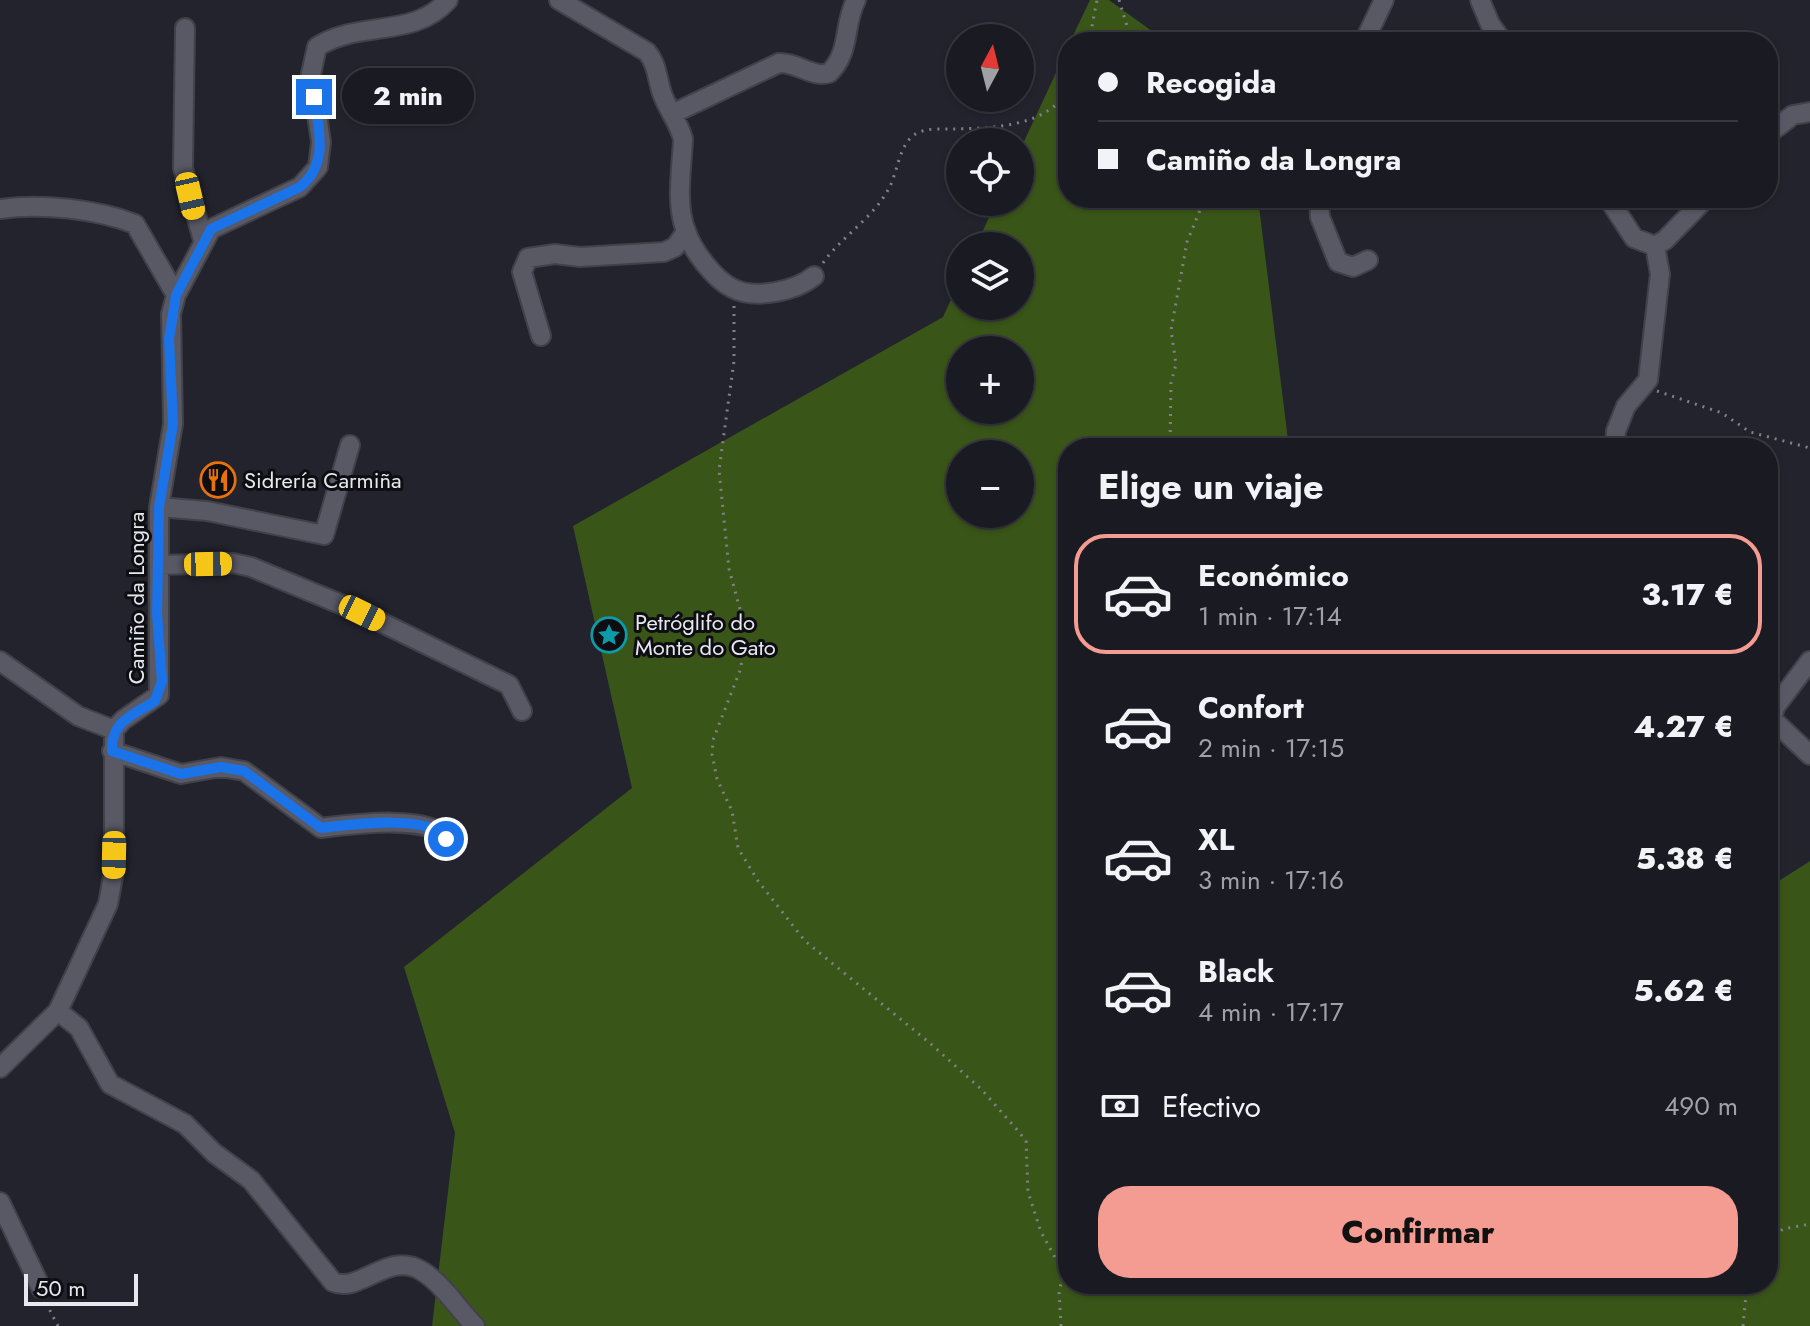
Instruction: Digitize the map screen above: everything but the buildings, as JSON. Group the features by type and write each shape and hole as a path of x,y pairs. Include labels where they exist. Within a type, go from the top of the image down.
{"street":[{"name":"Camiño da Longra","path":"114,730 159,695 159,507 173,424 169,339 176,295 211,229 300,187 318,167 321,142 311,74 317,47 348,32 410,25 439,10 448,0"},
{"path":"559,0 647,52 654,60 662,93 683,139 682,212 686,232 703,259 734,290 780,291 805,284 814,276"},
{"path":"672,114 779,63 789,62 818,75 829,73 838,64 845,49 848,21 856,0"},
{"path":"1369,32 1384,0"},
{"path":"1480,0 1496,32"},
{"path":"185,28 183,168 203,240"},
{"path":"1778,126 1793,115 1810,112"},
{"path":"0,209 17,206 67,210 135,224 176,295"},
{"path":"1320,208 1320,217 1338,262 1353,267 1368,260"},
{"path":"1614,208 1634,238 1655,246"},
{"path":"1655,246 1696,208"},
{"path":"541,336 522,272 528,258 555,254 580,257 664,252 675,247 686,232"},
{"path":"1616,438 1626,406 1646,385 1660,274 1655,246"},
{"path":"159,507 207,511 324,535 350,445"},
{"path":"159,565 233,563 251,567 362,613 509,685 522,711"},
{"path":"0,661 8,663 78,716 114,730 115,838 110,893 73,985 58,1011 0,1068"},
{"path":"1778,703 1810,661"},
{"path":"1778,725 1810,755"},
{"path":"112,751 181,774 221,767 244,771 321,828 383,822 437,830 446,839"},
{"path":"58,1011 79,1028 110,1084 185,1124 214,1153 251,1180 333,1282 351,1284 386,1267 412,1267 430,1277 475,1326"},
{"path":"0,1202 41,1288"}],"path":[{"path":"1091,32 1097,0"},
{"path":"1119,0 1129,32"},
{"path":"814,276 839,241 863,223 887,192 903,150 914,135 932,129 1023,122 1050,111 1058,102"},
{"path":"1170,438 1171,383 1176,364 1171,330 1187,242 1199,208"},
{"path":"734,290 734,361 719,470 729,569 740,609 742,653 735,688 713,740 712,754 717,779 732,811 738,848 766,892 805,941 981,1089 1026,1141 1028,1192 1041,1232 1058,1263"},
{"path":"1646,385 1722,413 1750,432 1772,438"},
{"path":"1778,439 1810,448"},
{"path":"1778,1233 1810,1224"},
{"path":"41,1288 58,1326"},
{"path":"1059,1294 1061,1326"},
{"path":"1743,1326 1746,1294"}],"green space":[{"path":"1090,0 1109,0 1153,32 1075,32"},
{"path":"1058,68 1058,208 1259,208 1288,438 1058,438 1058,1294 1778,1294 1778,882 1810,861 1810,1326 432,1326 455,1133 404,967 632,788 573,526 943,317 946,310 946,320 1034,320 1034,232 982,232 990,216 1034,216 1034,128 1030,128"}],"place":[{"name":"Sidrería Carmiña","path":"218,480"},
{"name":"Petróglifo do Monte do Gato","path":"609,635"}],"route":[{"path":"314,97 321,142 318,167 311,178 300,187 211,229 176,295 169,339 173,424 159,507 157,614 162,681 155,701 123,720 114,730 112,751 181,774 221,767 244,771 313,826 321,828 383,822 437,830 446,839"}]}
